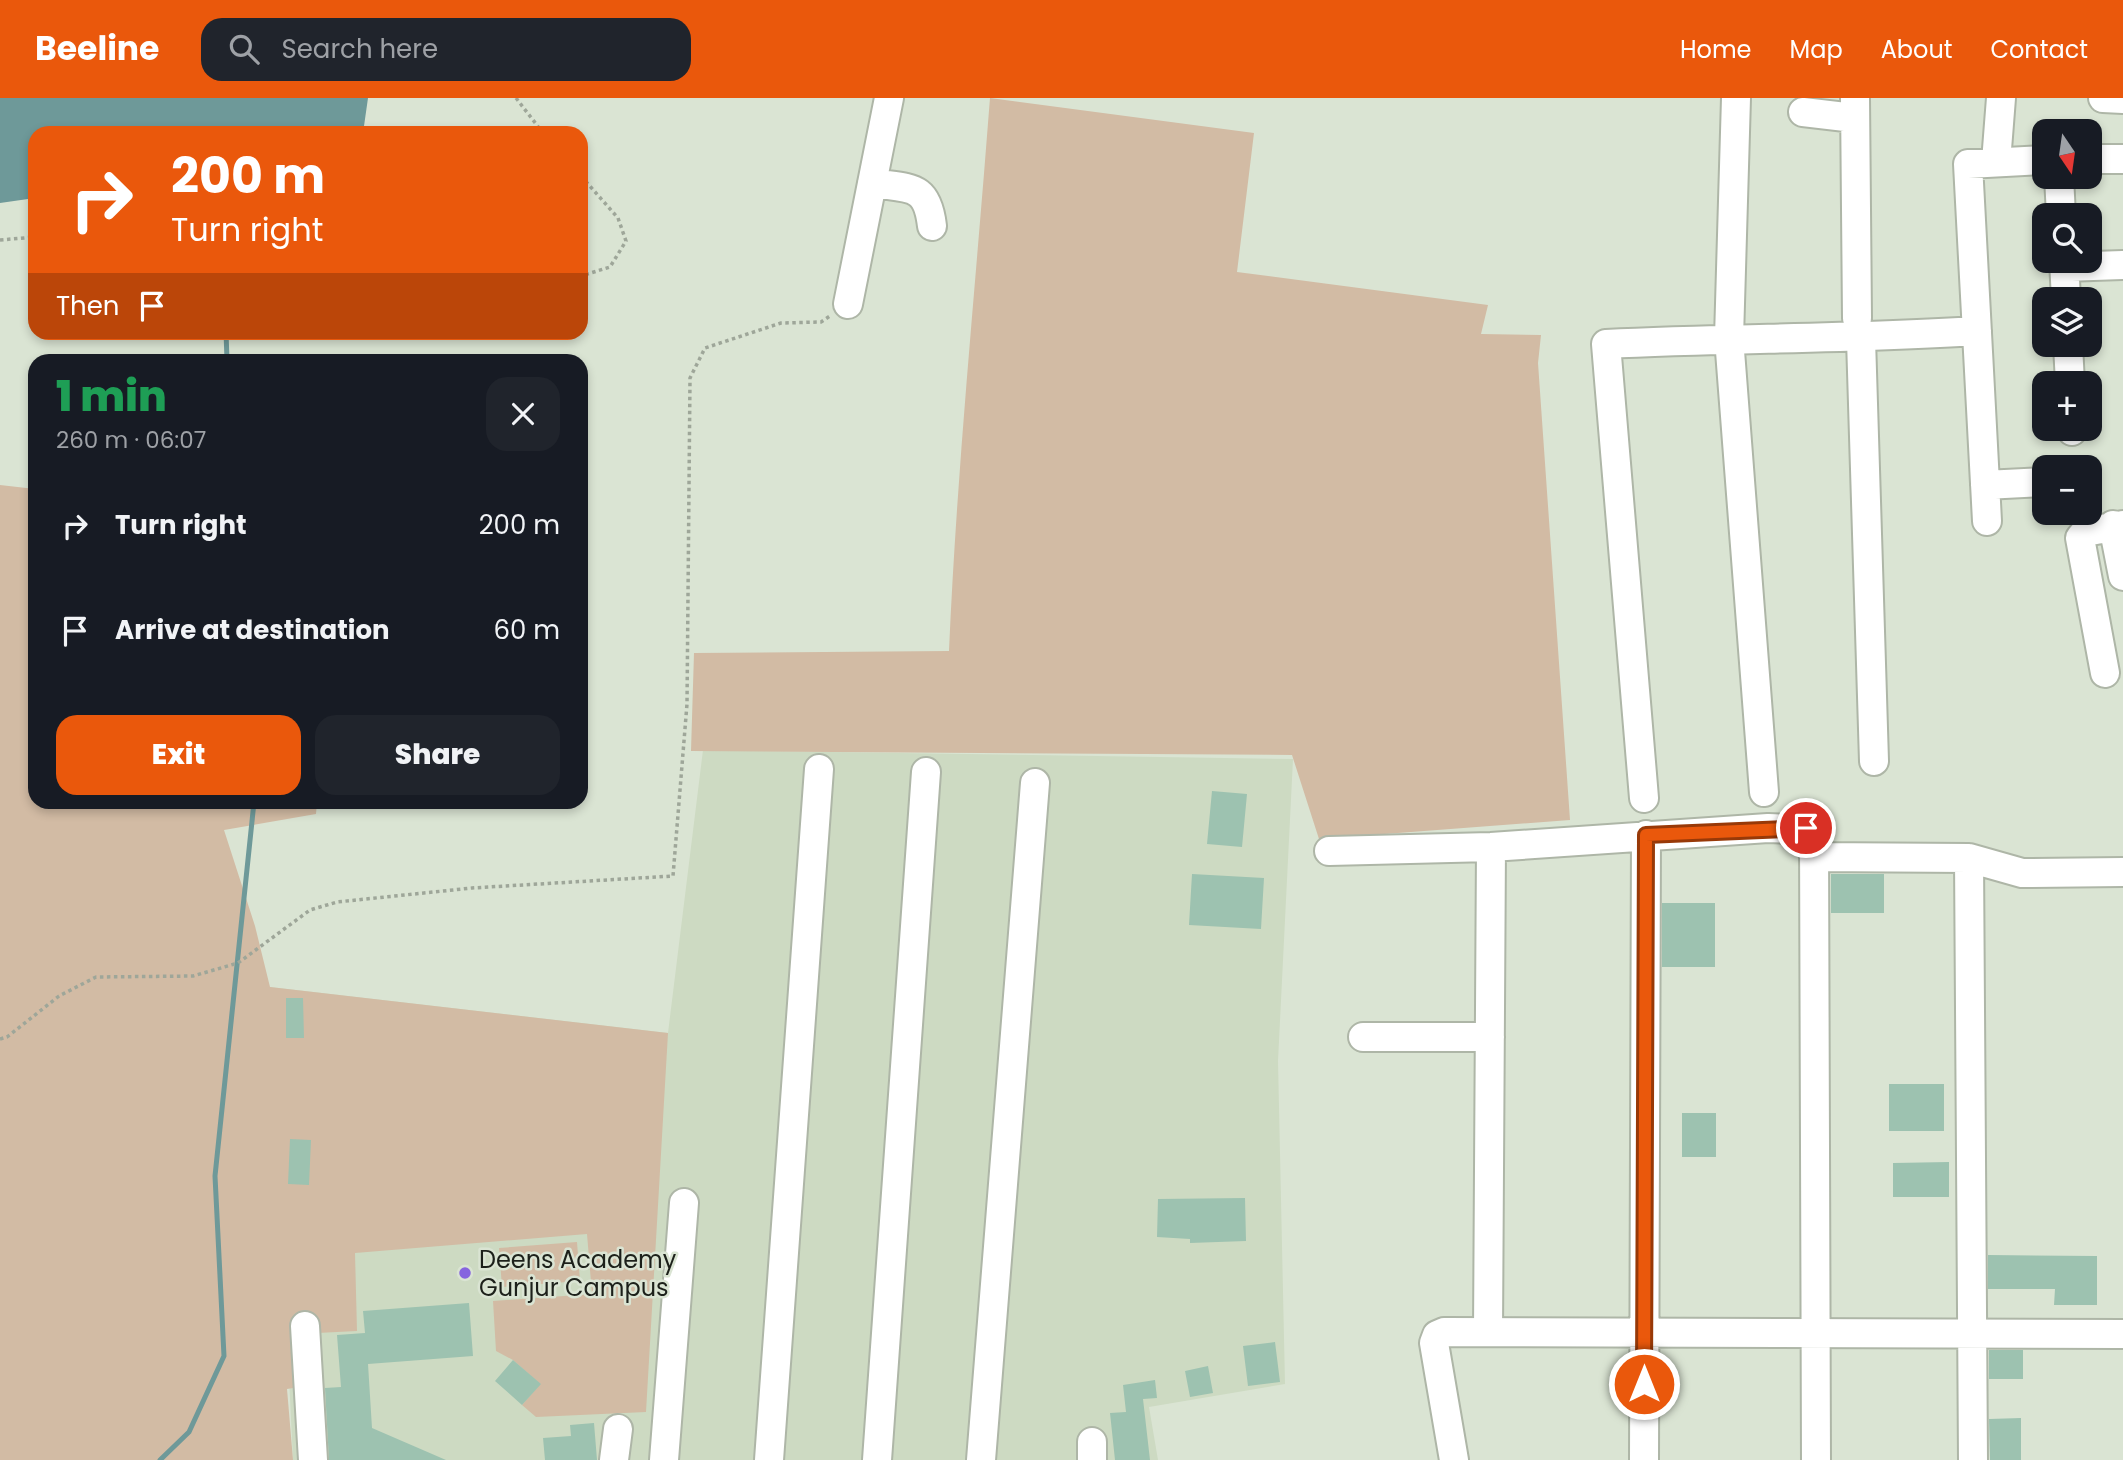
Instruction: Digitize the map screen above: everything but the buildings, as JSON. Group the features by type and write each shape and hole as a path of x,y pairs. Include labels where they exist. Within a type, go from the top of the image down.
{"street":[{"path":"848,304 889,98"},
{"path":"1736,98 1729,338 1765,792"},
{"path":"1996,162 2001,98"},
{"path":"2103,98 2123,99"},
{"path":"1802,112 1854,108 1874,761"},
{"path":"2102,159 2123,159"},
{"path":"1987,521 1968,164 2032,160"},
{"path":"872,183 918,192 930,204 932,226"},
{"path":"2102,265 2123,265"},
{"path":"1644,798 1605,344 1859,328 1977,331"},
{"path":"1985,485 2032,483"},
{"path":"2105,673 2080,538 2085,532 2118,525 2123,576"},
{"path":"769,1460 819,769"},
{"path":"877,1460 926,772"},
{"path":"981,1460 1035,783"},
{"path":"1329,851 1491,847 1646,835 1806,828 1814,834 1816,1460"},
{"path":"1644,1460 1646,835"},
{"path":"1488,1332 1491,847"},
{"path":"1814,857 1969,858 2022,873 2123,872"},
{"path":"1969,858 1973,1460"},
{"path":"1363,1037 1490,1037"},
{"path":"664,1460 684,1203"},
{"path":"305,1326 313,1460"},
{"path":"1454,1460 1434,1343 1437,1335 1444,1332 2123,1334"},
{"path":"614,1460 618,1429"}],"path":[{"path":"516,98 538,126"},
{"path":"588,184 618,218 626,241 610,267 588,274"},
{"path":"0,240 28,238"},
{"path":"0,1039 7,1037 59,996 96,977 193,976 237,962 310,910 337,902 472,888 673,876 687,704 690,378 705,348 781,323 821,322 848,304"}],"shaded area":[{"path":"990,98 1254,133 1237,272 1488,305 1481,334 1541,335 1538,363 1570,820 1319,839 1292,755 691,751 694,653 949,651 962,443"},
{"path":"0,485 28,488 28,809 316,809 316,814 224,830 255,926 270,987 668,1033 646,1412 536,1417 522,1405 540,1384 513,1360 496,1351 493,1301 592,1294 587,1234 355,1253 357,1331 317,1333 318,1384 287,1389 293,1460 0,1460"},
{"path":"703,750 1293,759 1278,1061 1285,1384 1149,1407 1158,1460 293,1460 270,987 668,1033"},
{"path":"577,1242 580,1281 502,1287 499,1248"}],"water":[{"path":"0,98 368,98 364,126 28,126 28,199 0,203"}],"waterway":[{"path":"226,340 227,354"},
{"path":"160,1460 189,1432 224,1356 215,1176 253,809"}],"place":[{"name":"Deens Academy Gunjur Campus","path":"465,1273"}],"route":[{"path":"1644,1384 1646,835 1806,828"}]}
